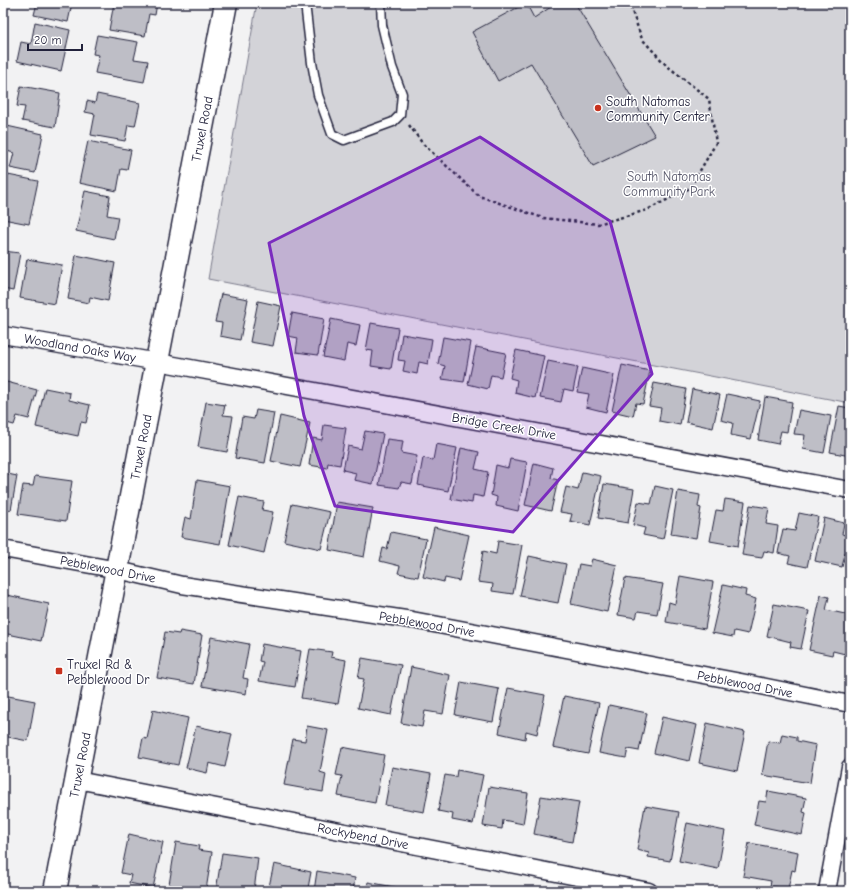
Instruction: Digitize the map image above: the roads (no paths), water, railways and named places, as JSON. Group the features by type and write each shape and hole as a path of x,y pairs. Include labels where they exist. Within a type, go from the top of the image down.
{"main road":[{"name":"Truxel Road","path":"55,891 226,3"}],"street":[{"name":"Woodland Oaks Way","path":"3,335 158,362"},
{"name":"Bridge Creek Drive","path":"158,362 850,490"},
{"name":"Pebblewood Drive","path":"3,549 118,570 182,585 412,620 850,704"},
{"path":"827,891 850,767"},
{"name":"Rockybend Drive","path":"77,780 649,891"}],"lane":[{"path":"305,3 312,63 318,95 332,134 344,140 393,122 400,115 402,94 392,67 383,32 381,3"}],"place":[{"name":"South Natomas Community Center","path":"598,108"},
{"name":"Truxel Rd & Pebblewood Dr","path":"59,671"}],"park label":[{"name":"South Natomas Community Park","path":"669,184"}]}
